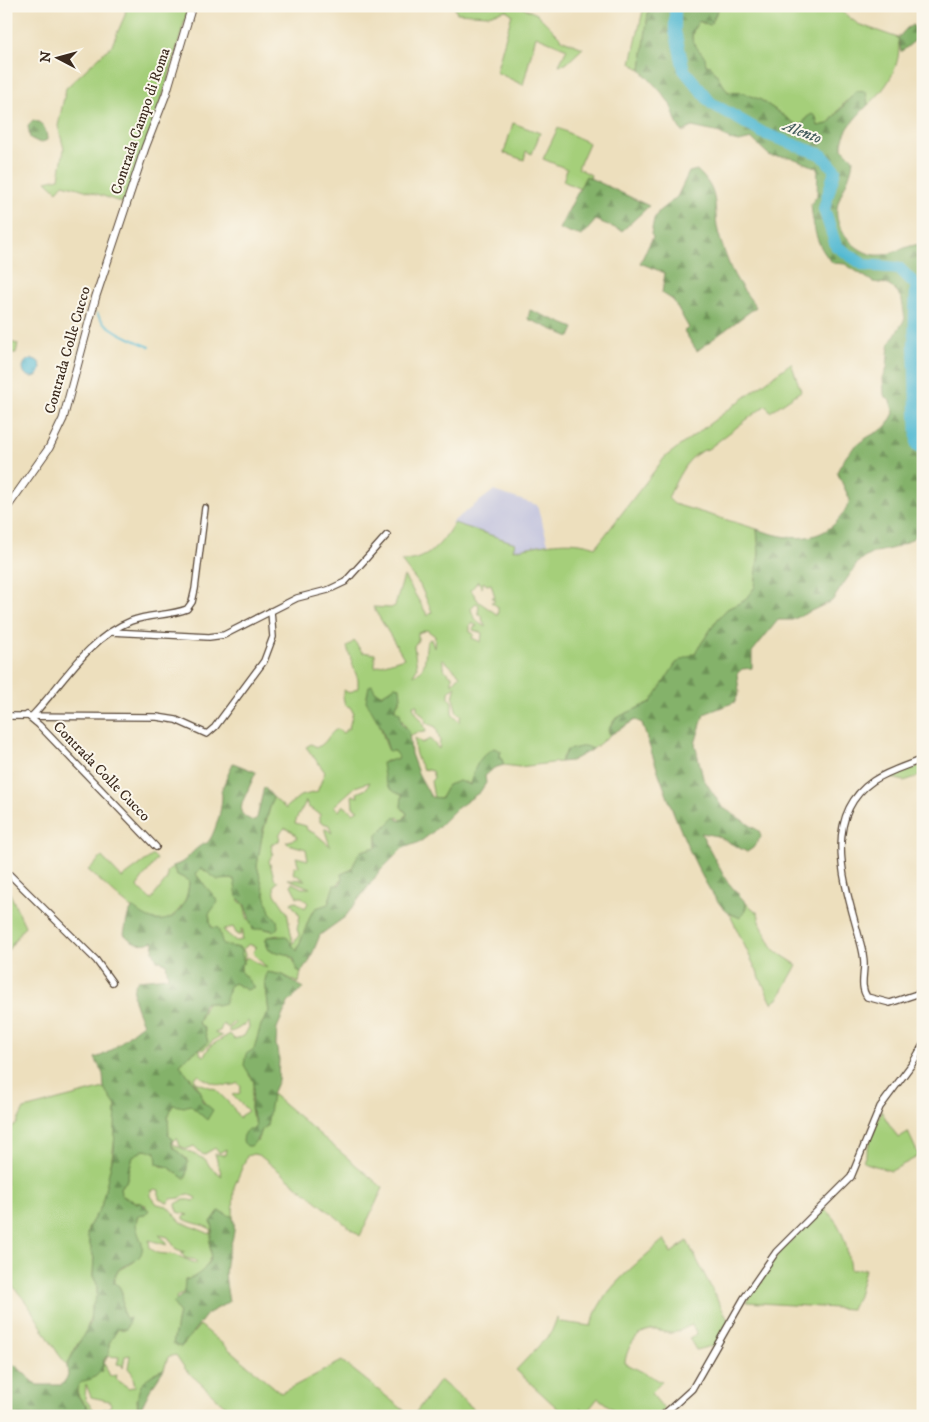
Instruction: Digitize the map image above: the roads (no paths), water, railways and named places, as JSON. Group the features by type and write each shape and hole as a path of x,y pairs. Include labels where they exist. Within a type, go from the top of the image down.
{"street":[{"name":"Contrada Campo di Roma","path":"113,244 166,94 192,6"},
{"name":"Contrada Colle Cucco","path":"6,509 49,448 63,419 96,296 113,244"},
{"name":"Contrada Colle Cucco","path":"30,715 57,690 87,650 112,632 131,621 187,609 192,602 201,558 205,508"},
{"path":"112,632 209,637 224,634 297,598 328,590 345,582 387,535"},
{"name":"Contrada Colle Cucco","path":"6,716 157,717 176,720 207,734 215,727 264,661 273,637 270,611"},
{"name":"Contrada Colle Cucco","path":"30,715 156,847"},
{"path":"923,760 891,771 861,791 850,807 840,842 841,860 864,963 863,992 867,997 890,1003 923,992"},
{"path":"6,871 96,960 112,982"},
{"path":"662,1416 692,1389 744,1298 771,1259 851,1177 880,1107 912,1064 923,1045"}],"water":[{"path":"32,359 38,362 41,368 38,374 32,377 26,374 23,368 26,362"}],"waterway":[{"name":"Alento","path":"675,6 675,31 684,70 711,103 763,133 822,155 835,170 824,209 836,246 864,265 899,268 916,285 914,343 917,445 923,448"},
{"path":"97,313 100,319 112,329 150,347"}]}
